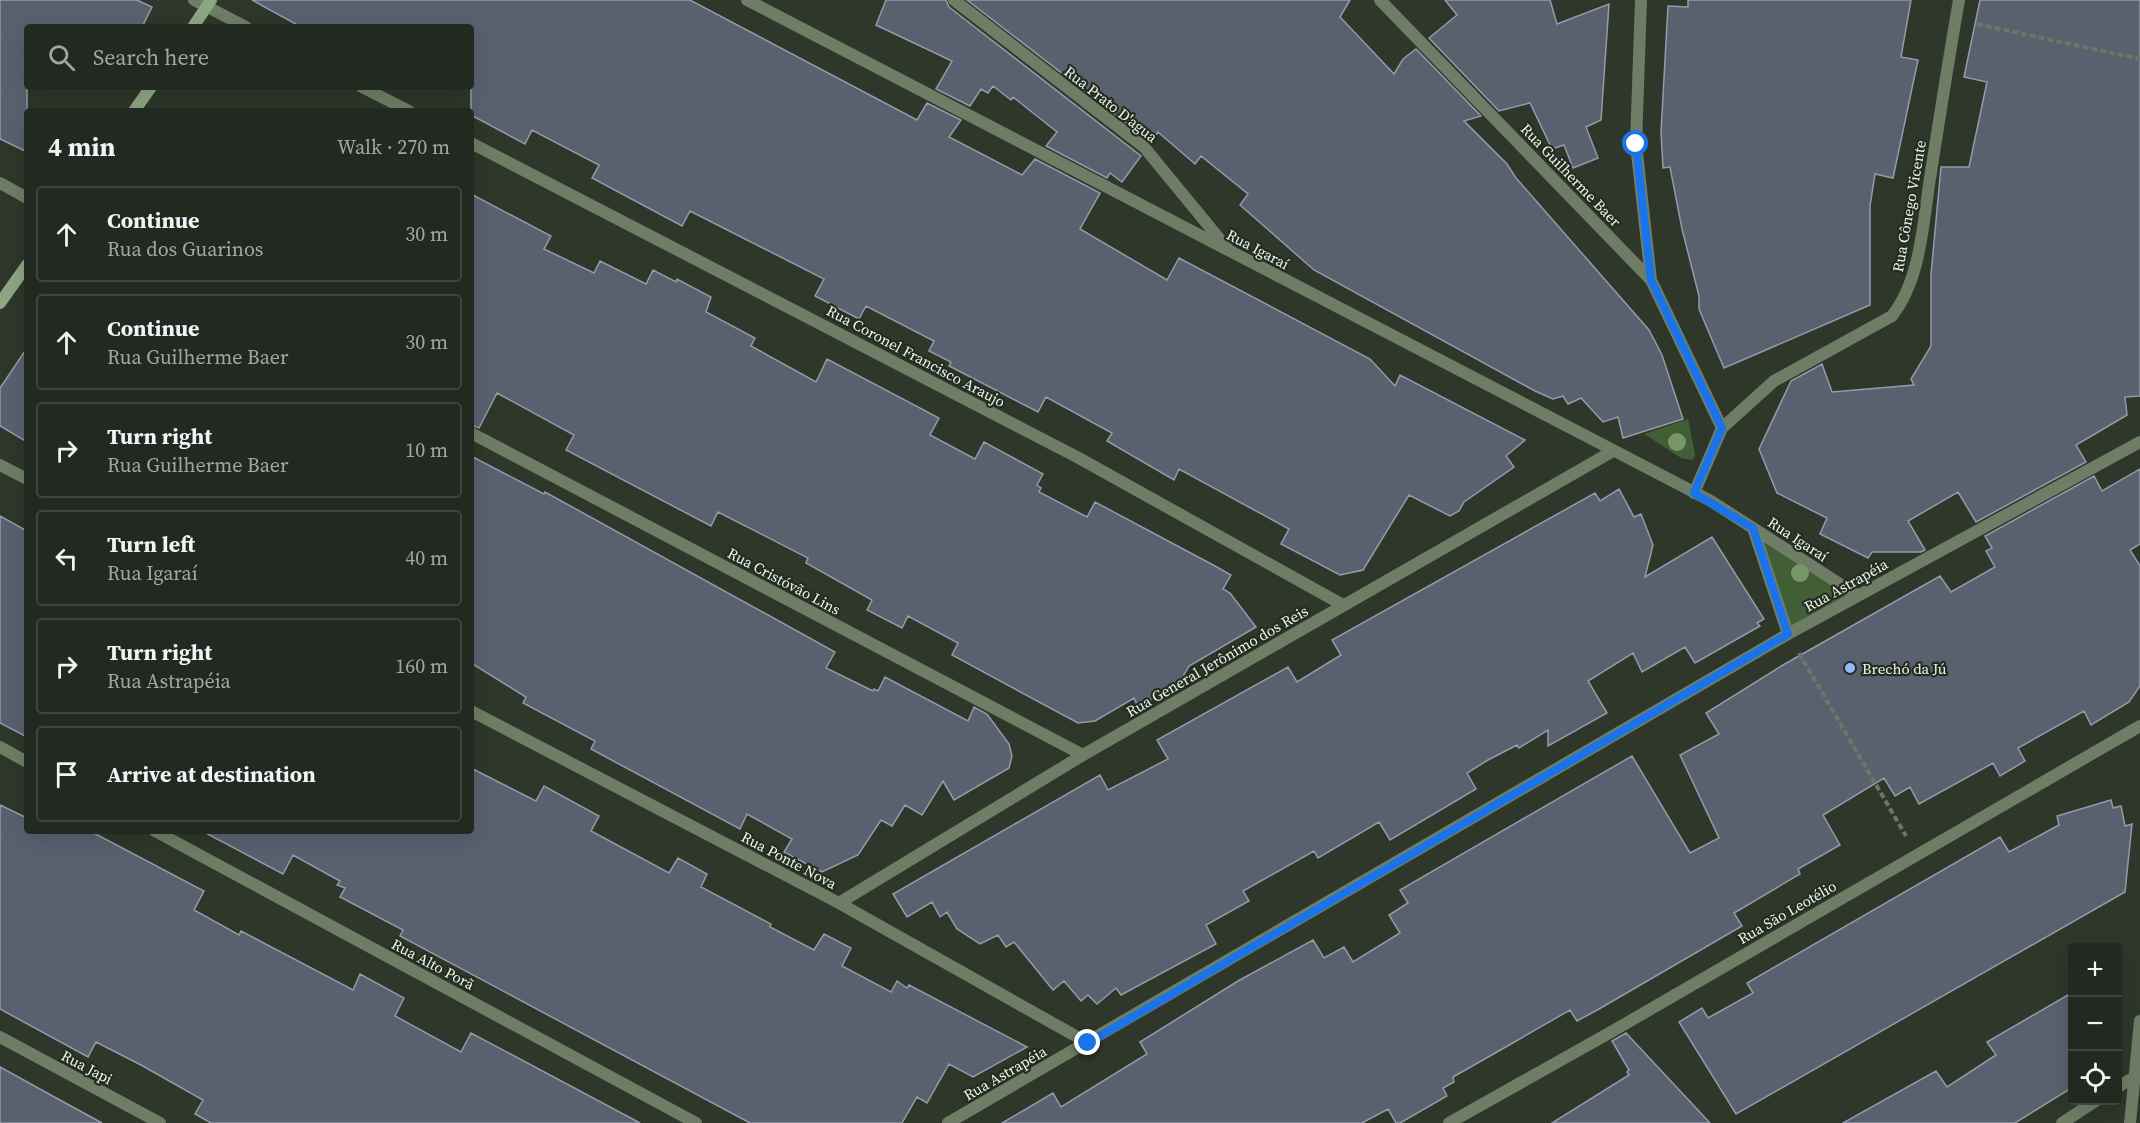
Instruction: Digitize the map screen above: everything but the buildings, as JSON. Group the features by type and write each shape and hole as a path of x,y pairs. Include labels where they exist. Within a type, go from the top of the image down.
{"main road":[{"path":"195,24 209,3"},
{"path":"136,108 149,90"},
{"path":"0,303 24,269"}],"street":[{"path":"194,0 209,3 241,24"},
{"name":"Rua Igaraí","path":"747,0 1694,493 1857,595"},
{"name":"Rua Prato D'agua","path":"954,0 1144,147 1230,251"},
{"name":"Rua Guilherme Baer","path":"1380,0 1651,280 1722,428"},
{"path":"1641,0 1636,144 1651,280"},
{"name":"Rua Cônego Vicente","path":"1722,428 1774,381 1892,316 1902,304 1911,285 1920,240 1959,0"},
{"path":"368,90 403,108"},
{"name":"Rua Coronel Francisco Araujo","path":"474,145 1077,457 1343,605"},
{"path":"0,183 24,196"},
{"path":"1694,493 1722,428"},
{"name":"Rua Cristóvão Lins","path":"474,435 1083,755"},
{"name":"Rua Astrapéia","path":"948,1123 1788,634 2140,442"},
{"name":"Rua General Jerônimo dos Reis","path":"839,903 1083,755 1613,451"},
{"path":"0,465 24,477"},
{"name":"Rua Igaraí","path":"1753,528 1788,634"},
{"name":"Rua Ponte Nova","path":"474,713 839,903 1088,1043"},
{"name":"Rua São Leotélio","path":"1449,1123 2140,726"},
{"path":"0,747 24,760"},
{"name":"Rua Alto Porã","path":"161,834 696,1123"},
{"path":"2130,1123 2137,1075 2140,1021"},
{"name":"Rua Japi","path":"0,1037 160,1123"},
{"path":"2122,1084 2137,1075"},
{"path":"2062,1123 2091,1105"}],"path":[{"path":"1956,19 2140,59"},
{"path":"1788,634 1917,854"}],"green space":[{"path":"1688,419 1695,454 1693,460 1681,458 1644,434"},
{"path":"1760,539 1850,595 1790,628"}],"place":[{"name":"Brechó da Jú","path":"1850,668"}],"route":[{"path":"1088,1043 1788,634 1753,528 1694,493 1722,428 1651,280 1636,144"}]}
